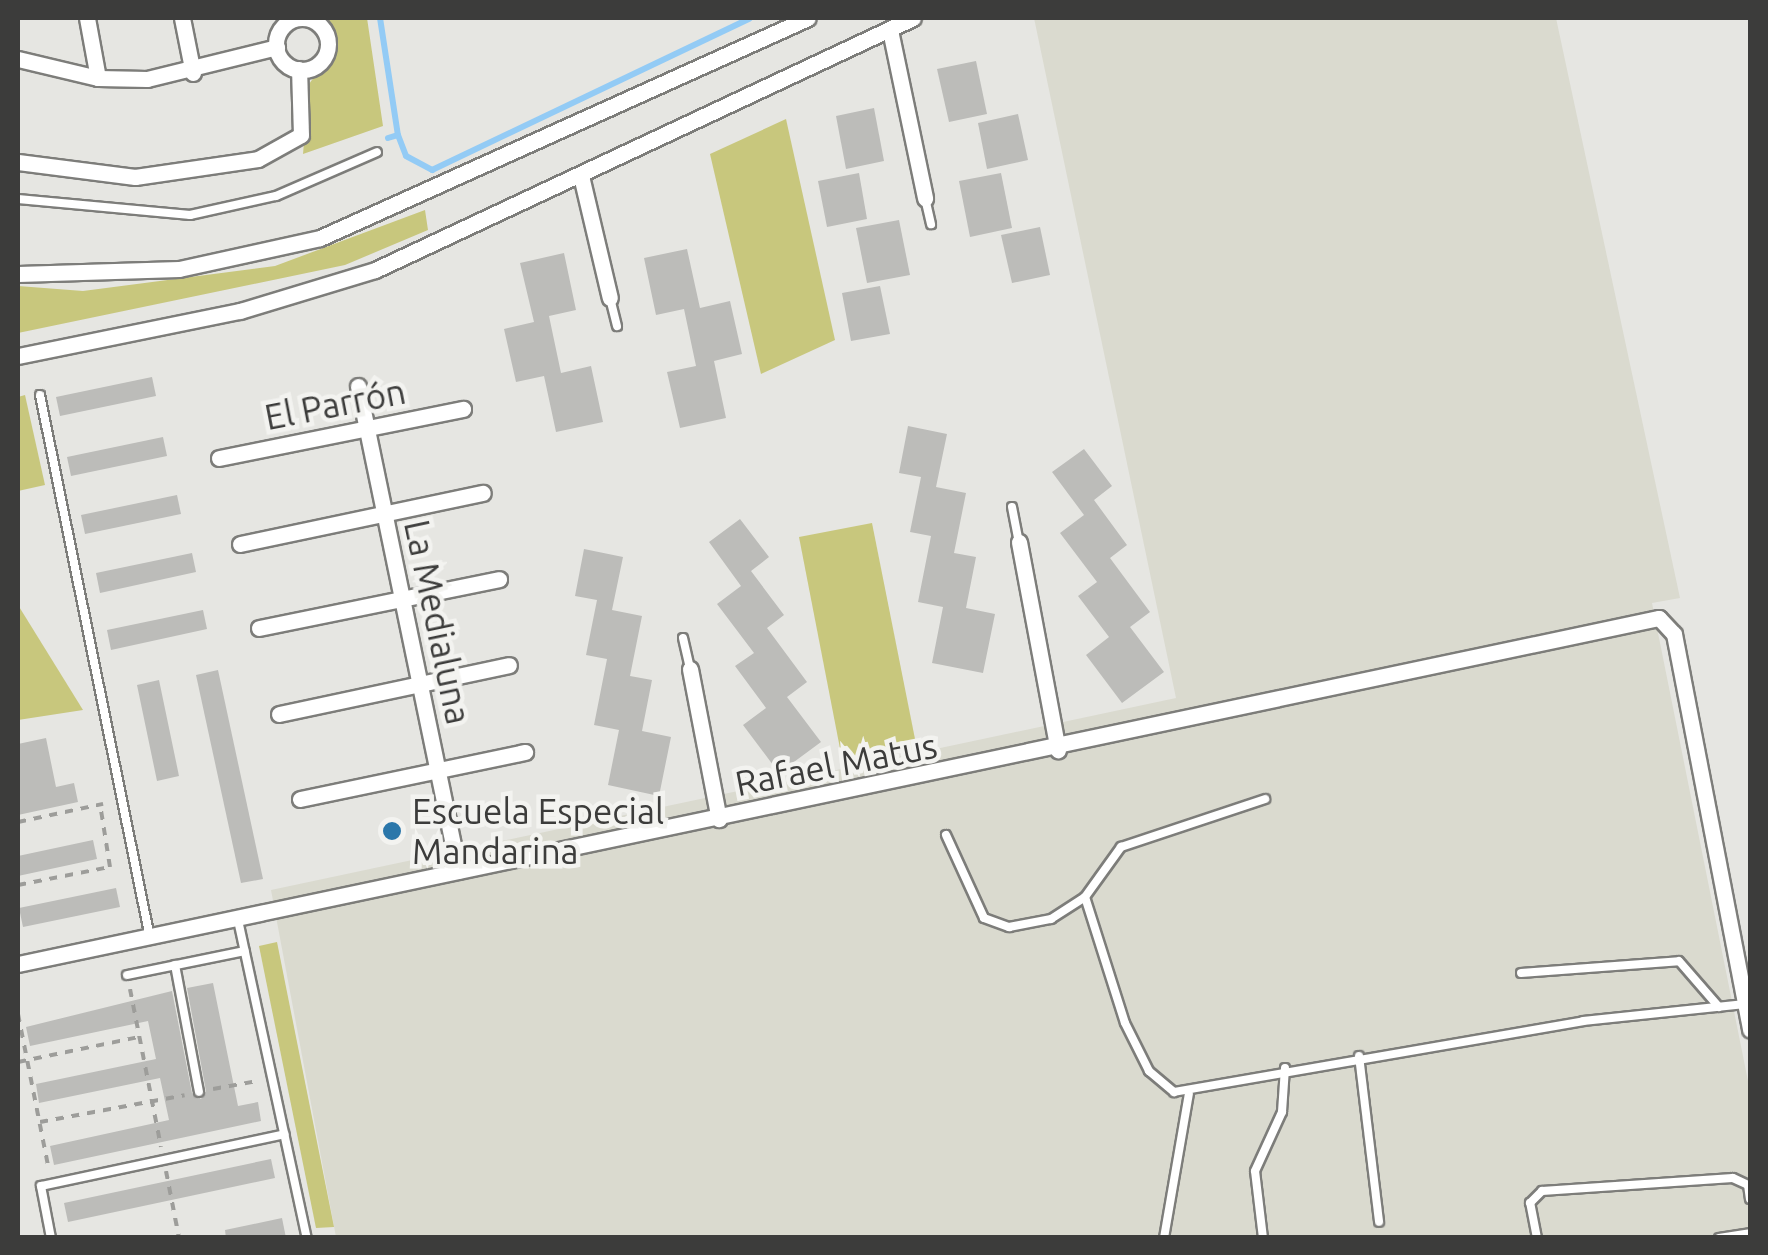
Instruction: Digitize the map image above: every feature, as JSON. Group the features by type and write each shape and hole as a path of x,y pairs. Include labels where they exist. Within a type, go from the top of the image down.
{"street":[{"path":"87,18 98,78"},
{"path":"182,18 193,73"},
{"path":"18,274 178,269 320,238 808,18"},
{"path":"18,356 321,288 582,180 914,18"},
{"path":"18,58 98,78 193,73 277,47 292,19 317,22 328,44 322,60 299,70"},
{"path":"890,30 925,198"},
{"path":"18,162 134,177 258,159 301,135 299,70 277,47"},
{"path":"582,180 610,298"},
{"name":"La Medialuna","path":"358,386 458,872"},
{"name":"El Parrón","path":"219,458 464,409"},
{"path":"240,544 483,493"},
{"path":"1018,542 1058,750"},
{"path":"259,628 499,579"},
{"name":"Rafael Matus","path":"18,964 1665,621 1745,1004"},
{"path":"280,714 509,665"},
{"path":"690,670 719,819"},
{"path":"300,800 525,752"},
{"path":"1745,1004 1750,1030"}],"lane":[{"path":"18,199 190,215 276,196 377,152"},
{"path":"925,198 931,224"},
{"path":"610,298 618,326"},
{"path":"40,394 150,938"},
{"path":"1012,508 1018,542"},
{"path":"684,638 690,670"},
{"path":"946,835 984,918 1010,927 1037,922 1086,897 1121,846 1265,798"},
{"path":"1086,897 1119,1008 1149,1071 1162,1086 1189,1094 1285,1068 1359,1056 1745,1004"},
{"path":"238,919 307,1238"},
{"path":"127,975 244,950"},
{"path":"1521,973 1680,960 1719,1007"},
{"path":"175,965 199,1092"},
{"path":"1359,1056 1379,1222"},
{"path":"1263,1238 1255,1171 1282,1112 1285,1068"},
{"path":"1164,1238 1189,1094"},
{"path":"51,1238 42,1186 285,1134"},
{"path":"1537,1238 1530,1203 1542,1191 1733,1178 1748,1185 1750,1198"},
{"path":"1718,1238 1750,1233"}],"path":[{"path":"18,822 122,800"},
{"path":"18,885 110,867 100,804"},
{"path":"127,975 180,1238"},
{"path":"18,1014 52,1184"},
{"path":"18,1062 140,1037"},
{"path":"40,1122 273,1078"}],"shaded area":[{"path":"314,18 367,18 383,126 303,154 309,84 334,50 328,26"},
{"path":"1034,18 1556,18 1680,598 1652,603 1750,1091 1750,1237 336,1237 271,890 1176,698"},
{"path":"786,119 835,340 761,374 710,154"},
{"path":"425,210 428,230 345,265 18,333 18,286 83,291 275,266"},
{"path":"25,395 45,485 18,491 18,397"},
{"path":"872,523 917,749 843,764 799,537"},
{"path":"18,605 83,710 18,720"},
{"path":"277,942 334,1227 316,1228 259,946"}],"building":[{"path":"976,61 987,114 949,122 937,69"},
{"path":"874,108 884,161 846,169 836,116"},
{"path":"1018,114 1028,160 987,169 978,123"},
{"path":"859,173 867,219 827,227 818,181"},
{"path":"1001,173 1012,228 970,237 959,181"},
{"path":"899,220 910,275 867,283 856,228"},
{"path":"1040,227 1050,275 1012,283 1001,235"},
{"path":"687,249 700,308 730,301 742,354 714,361 726,418 680,428 667,372 696,366 684,309 656,315 644,258"},
{"path":"564,253 576,310 549,316 561,373 591,366 603,422 556,432 544,376 516,382 504,329 534,322 520,263"},
{"path":"880,286 890,334 851,341 842,293"},
{"path":"152,377 156,396 60,416 56,397"},
{"path":"908,426 947,434 936,487 966,493 954,553 976,557 966,608 995,614 983,673 932,663 943,607 918,602 931,536 910,532 921,477 899,473"},
{"path":"163,437 167,456 71,476 67,457"},
{"path":"1084,449 1112,486 1094,500 1127,545 1110,558 1150,612 1130,627 1164,672 1122,703 1086,655 1109,637 1078,596 1097,582 1060,533 1084,515 1052,472"},
{"path":"177,495 181,514 85,534 81,515"},
{"path":"740,519 769,557 751,571 784,615 767,628 807,682 787,697 821,742 779,773 743,725 766,708 735,666 754,653 717,604 741,586 709,542"},
{"path":"584,549 623,557 612,610 642,616 630,676 652,680 642,731 671,737 659,796 608,785 619,730 594,725 607,659 586,655 597,600 575,596"},
{"path":"192,553 196,572 100,593 96,573"},
{"path":"203,610 207,629 111,650 107,630"},
{"path":"218,670 263,879 241,883 196,675"},
{"path":"159,680 179,776 157,781 137,685"},
{"path":"46,738 56,787 74,783 78,802 18,815 18,744"},
{"path":"93,840 97,859 18,876 18,856"},
{"path":"116,888 120,907 23,927 19,908"},
{"path":"213,983 238,1106 258,1102 261,1121 54,1165 50,1146 169,1120 160,1078 39,1103 36,1084 156,1059 148,1021 30,1046 26,1027 172,991 192,1093 201,1099 206,1091 187,988"},
{"path":"271,1159 275,1178 68,1222 64,1203"},
{"path":"282,1218 286,1238 226,1238 225,1230"}],"waterway":[{"path":"380,18 398,135"},
{"path":"388,138 398,135 406,156 432,170 750,18"}],"place":[{"name":"Escuela Especial Mandarina","path":"392,831"}]}
